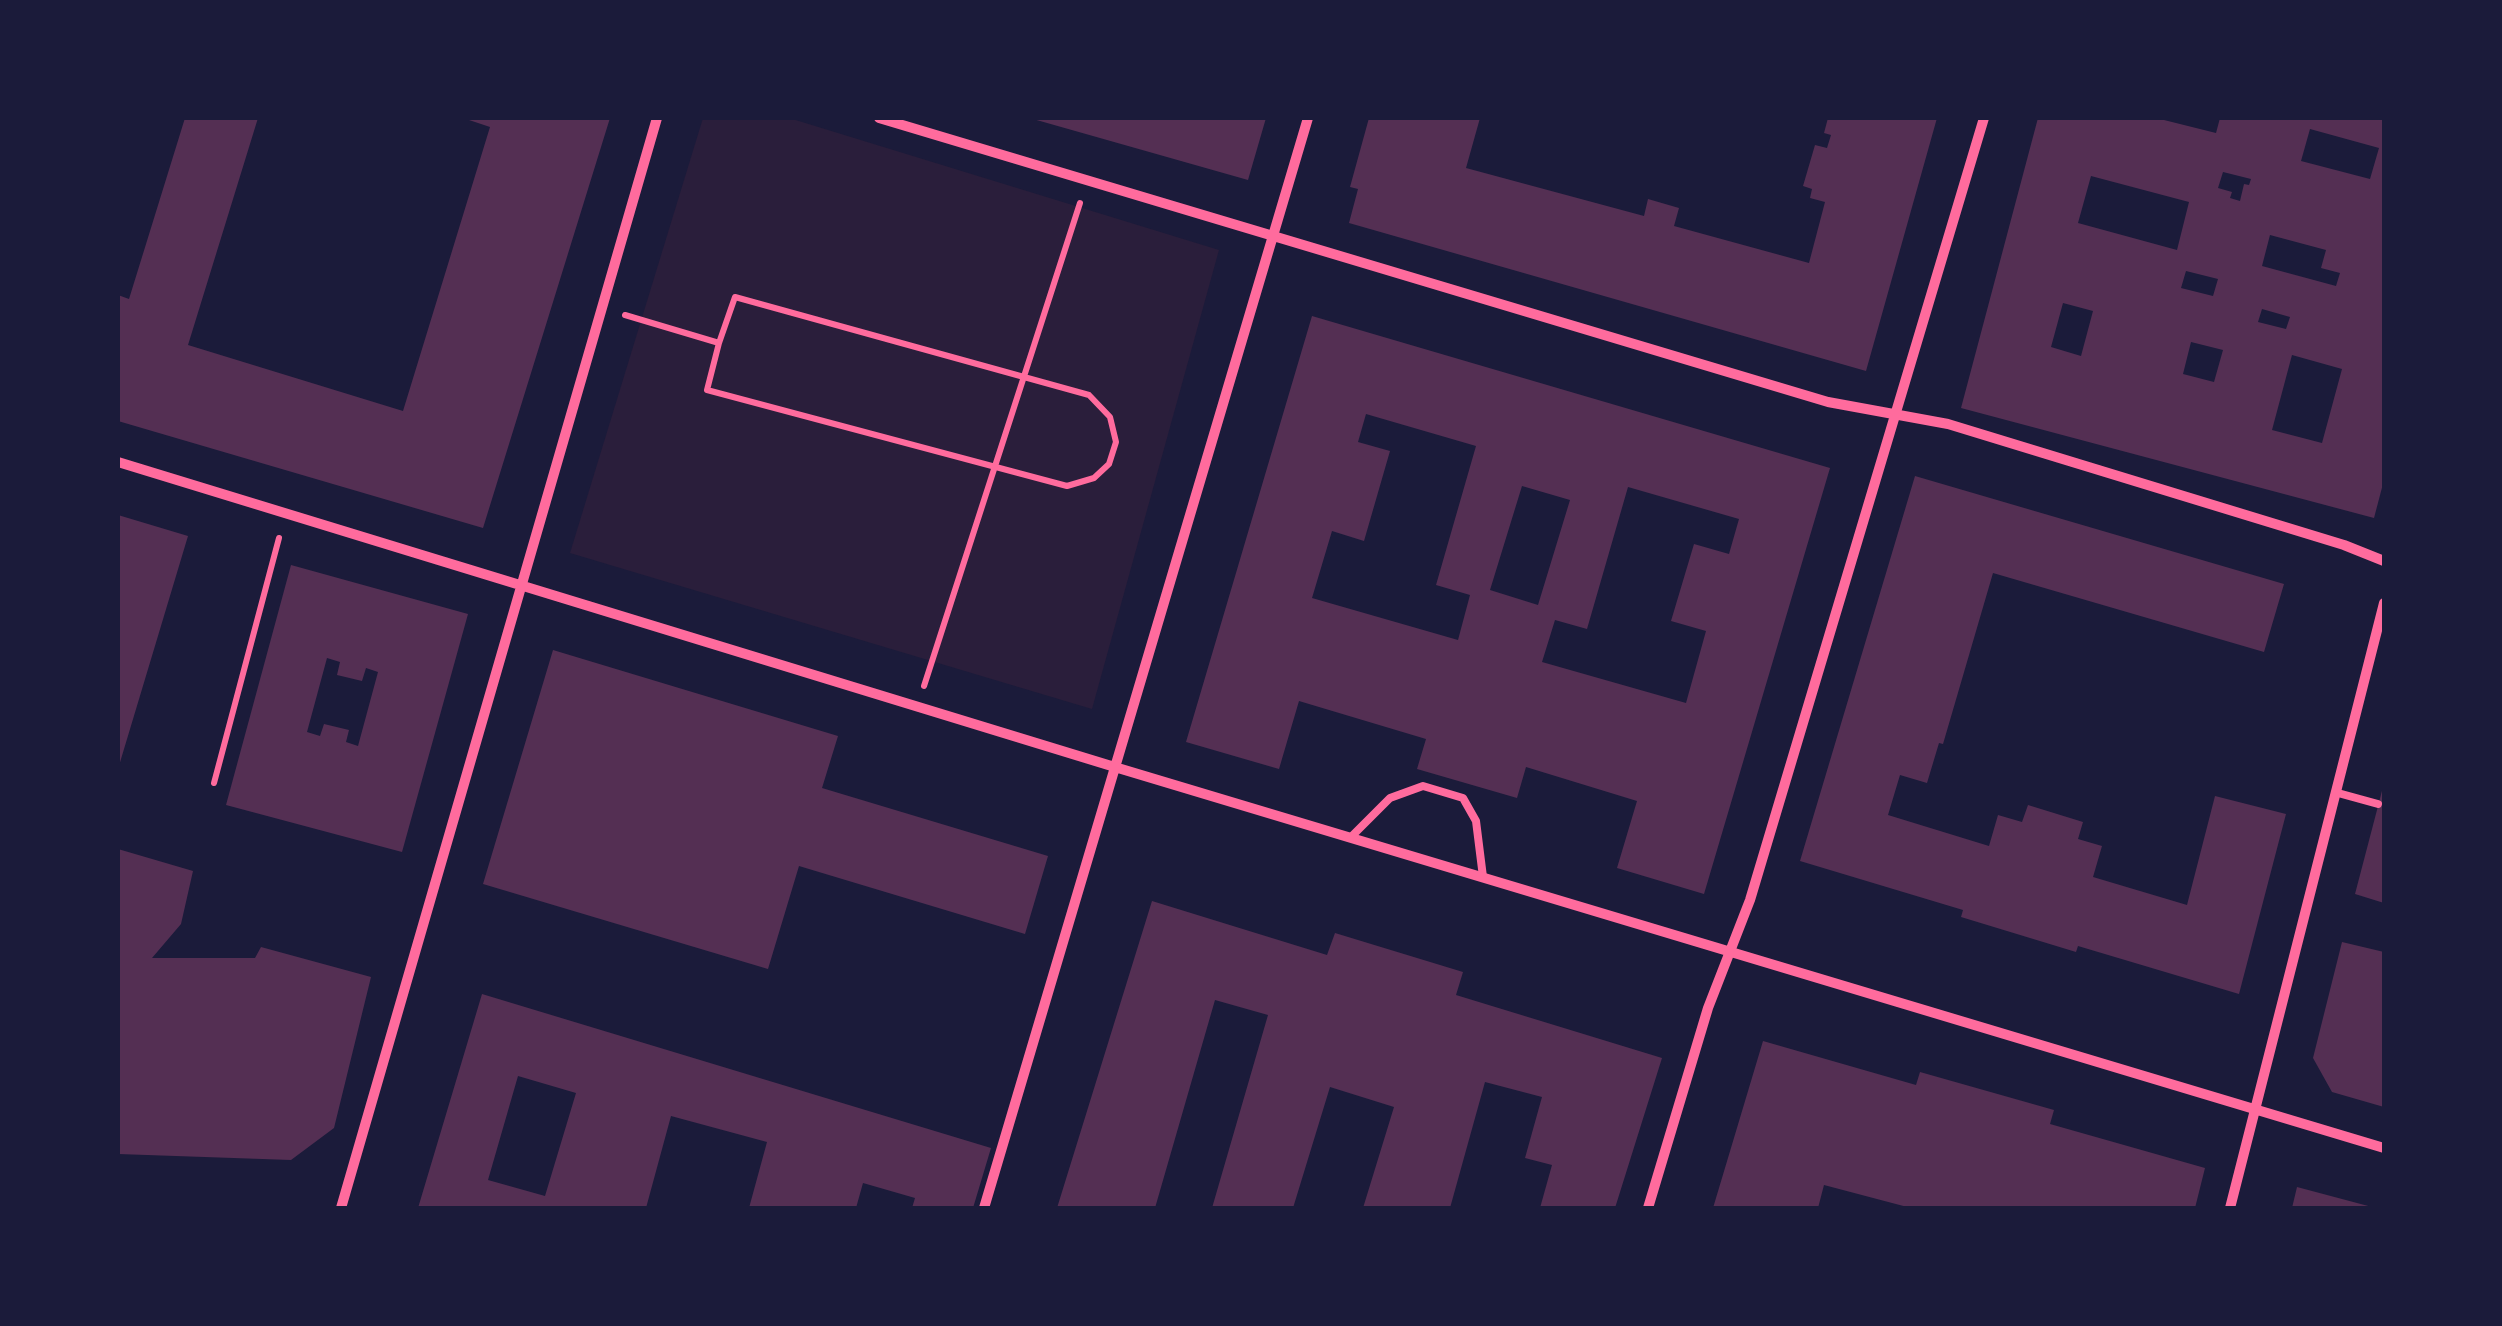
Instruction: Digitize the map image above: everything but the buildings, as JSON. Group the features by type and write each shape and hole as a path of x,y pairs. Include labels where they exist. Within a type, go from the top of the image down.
{"street":[{"path":"341,1208 657,118"},
{"path":"880,118 1828,402 1948,424 2344,544 2384,561"},
{"path":"984,1208 1118,768 1308,118"},
{"path":"1648,1208 1708,1008 1750,900 1984,118"},
{"path":"118,462 1118,768 2384,1148"},
{"path":"2230,1208 2384,603"}],"lane":[{"path":"1351,837 1390,798 1423,786 1463,798 1476,821 1483,877"},
{"path":"2338,793 2378,804"}],"path":[{"path":"918,706 1088,178"},
{"path":"735,296 1089,395 1110,416 1116,442 1094,478 1067,486 993,469 707,390 720,343 735,296"},
{"path":"640,319 720,343"},
{"path":"214,783 286,512"}],"shaded area":[{"path":"703,118 789,118 1219,250 1092,709 570,553"}]}
